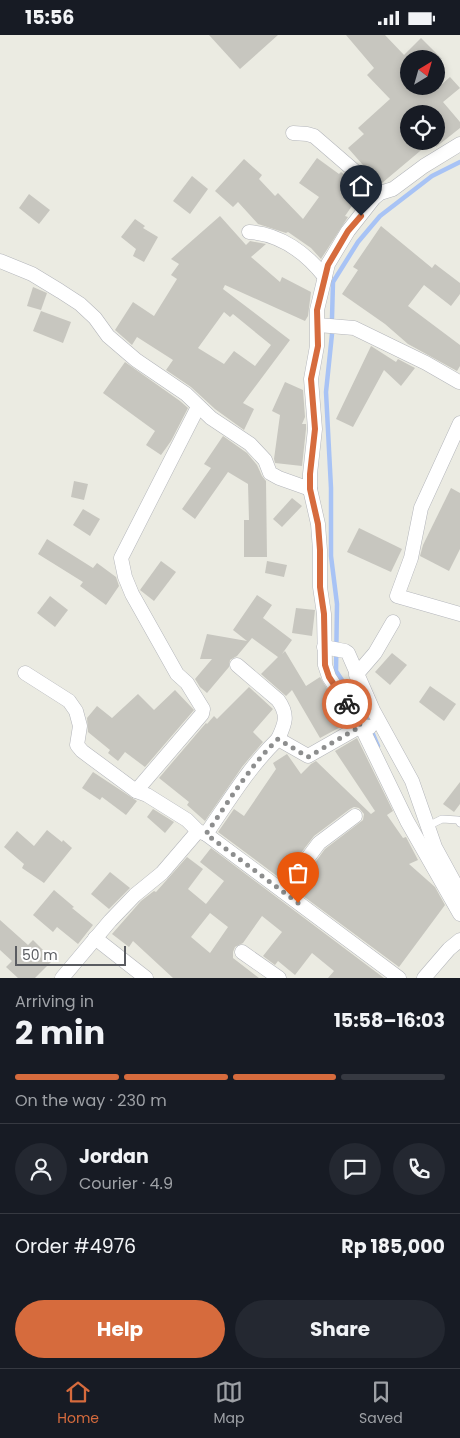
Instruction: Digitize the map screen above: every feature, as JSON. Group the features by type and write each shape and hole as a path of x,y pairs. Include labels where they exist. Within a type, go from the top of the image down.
{"street":[{"path":"293,133 314,136 380,193"},
{"path":"460,144 424,166 393,189 380,193 374,198 348,231 328,265 317,310 318,346 311,379 315,429 310,474 310,489 318,524 320,587 332,649 325,665 329,677 371,727 412,781 435,847 460,893"},
{"path":"249,233 257,233 286,243 302,252 325,277"},
{"path":"0,261 32,274 80,305 95,319 108,336 136,360 186,395 198,407 228,430 250,444 264,460 270,473 310,489"},
{"path":"318,325 354,329 426,363 459,382"},
{"path":"136,791 202,714 203,709 188,683 177,674 132,594 125,577 121,558 198,407"},
{"path":"460,423 420,508 411,558 398,596 460,614"},
{"path":"356,675 375,653 394,622"},
{"path":"332,649 348,653 371,727 407,821 460,914"},
{"path":"62,978 135,895 162,873 202,832 263,753 278,739 286,718 282,706 278,700 237,665"},
{"path":"25,673 69,701 76,711 80,726 77,740 78,748 136,791 147,795 186,820 399,978"},
{"path":"278,739 308,757 371,727"},
{"path":"283,891 319,843 355,816"},
{"path":"95,939 146,978"},
{"path":"424,978 449,949 460,940"},
{"path":"242,952 278,978"}],"lane":[{"path":"428,826 442,819 458,820 460,823"}],"building":[{"path":"209,35 278,35 240,69"},
{"path":"346,35 385,35 400,51 400,95 445,95 445,82 450,77 460,88 443,102 460,122 460,128 445,140 445,105 400,105 400,150 421,150 382,183 370,173 348,148 364,134 358,128 390,99 367,75 374,68"},
{"path":"421,38 433,50 409,50"},
{"path":"317,158 339,174 341,172 363,190 345,216 348,217 321,259 311,248 288,232 258,224 238,202 233,207 215,191 244,159 262,175 259,179 275,196 278,193 303,219 319,197 299,183"},
{"path":"192,176 208,189 190,214 173,201"},
{"path":"29,194 50,210 39,224 19,208"},
{"path":"220,216 246,245 250,241 266,244 251,257 280,282 282,277 311,292 308,316 305,321 225,285 223,289 290,340 243,403 254,409 244,430 215,409 191,387 166,370 173,360 137,337 132,345 115,330 133,302 154,316 177,279 171,275 179,264 171,259","holes":["224,312 230,317 233,314 271,345 255,366 234,351 224,364 198,348"]},
{"path":"135,219 145,226 143,228 158,237 144,262 133,256 136,249 121,237"},
{"path":"381,226 432,268 435,264 460,283 460,294 451,306 424,285 408,306 460,345 460,366 457,371 408,344 385,324 342,294 358,270 353,267"},
{"path":"33,287 47,293 41,310 27,306"},
{"path":"41,311 71,322 63,343 33,331"},
{"path":"371,346 396,362 398,359 415,368 401,386 384,370 353,427 336,419"},
{"path":"125,362 188,408 171,441 161,455 146,445 155,431 103,393"},
{"path":"285,382 303,390 305,417 302,424 306,424 306,429 302,466 275,463 274,459 280,415 272,411"},
{"path":"223,436 247,453 257,465 266,481 267,557 244,557 244,520 249,520 248,484 228,472 195,519 182,509 211,468 204,464"},
{"path":"74,481 88,484 84,500 71,497"},
{"path":"451,488 460,493 460,549 449,571 420,556 423,545"},
{"path":"292,498 302,506 282,527 273,519"},
{"path":"83,509 100,519 90,536 73,525"},
{"path":"359,528 402,549 391,572 347,552"},
{"path":"47,539 93,568 97,563 116,577 119,586 106,605 80,586 83,582 38,554"},
{"path":"161,561 176,572 154,601 140,590"},
{"path":"267,561 287,565 284,577 265,573"},
{"path":"257,595 272,605 263,618 292,640 282,654 285,651 306,686 320,677 348,723 320,738 292,690 286,696 261,674 278,657 252,638 237,656 230,660 229,667 207,693 200,687 195,679 212,659 200,659 207,634 247,641 233,630"},
{"path":"50,596 68,610 55,627 37,613"},
{"path":"296,608 315,610 312,636 292,633"},
{"path":"392,653 407,665 390,685 375,672"},
{"path":"430,686 456,704 444,721 419,702"},
{"path":"249,687 273,709 253,732 263,742 242,767 205,821 187,805 189,802 159,778 206,723 214,716 217,719"},
{"path":"175,690 194,710 145,767 125,752 118,761 108,753 110,750 88,732 87,718 97,706 112,718 138,694 154,710"},
{"path":"357,738 393,811 387,815 403,838 406,837 418,860 409,864 435,887 445,905 399,967 295,890 325,849 363,820 364,814 359,808 354,807 350,809 314,836 281,879 218,832 234,809 244,816 276,769 273,763 287,754 301,774 316,761 371,814 375,811 335,751"},
{"path":"93,772 137,801 126,815 102,797 100,800 82,788"},
{"path":"460,782 460,804 454,812 443,804"},
{"path":"153,809 174,822 165,833 147,817"},
{"path":"47,830 72,848 44,883 22,868 24,864 4,847 17,831 34,846"},
{"path":"211,848 384,978 328,978 334,971 312,953 295,975 278,961 275,965 263,956 282,932 262,916 243,943 235,947 233,952 233,958 259,978 173,978 133,941 129,947 112,934 141,901 154,891 156,892 187,857 203,869 188,889 206,904 224,881 200,862","holes":["210,913 228,927 210,953 191,937"]},
{"path":"110,872 130,888 109,909 91,894"},
{"path":"54,890 93,925 78,944 57,927 53,932 33,915"},
{"path":"0,920 28,945 33,940 53,960 35,978 18,978 6,967 12,961 0,950"}],"waterway":[{"path":"332,318 333,282 358,242 380,216 432,176 460,162"},
{"path":"332,334 326,392 331,488 331,556 337,604 336,671 365,715 378,746"}],"way so far":[{"path":"298,903 206,834 263,753 278,739 308,757 361,726 347,704"}],"route":[{"path":"347,704 329,677 325,665 324,614 320,587 318,524 310,489 315,429 311,379 318,346 317,310 328,265 348,231 361,216"}]}
